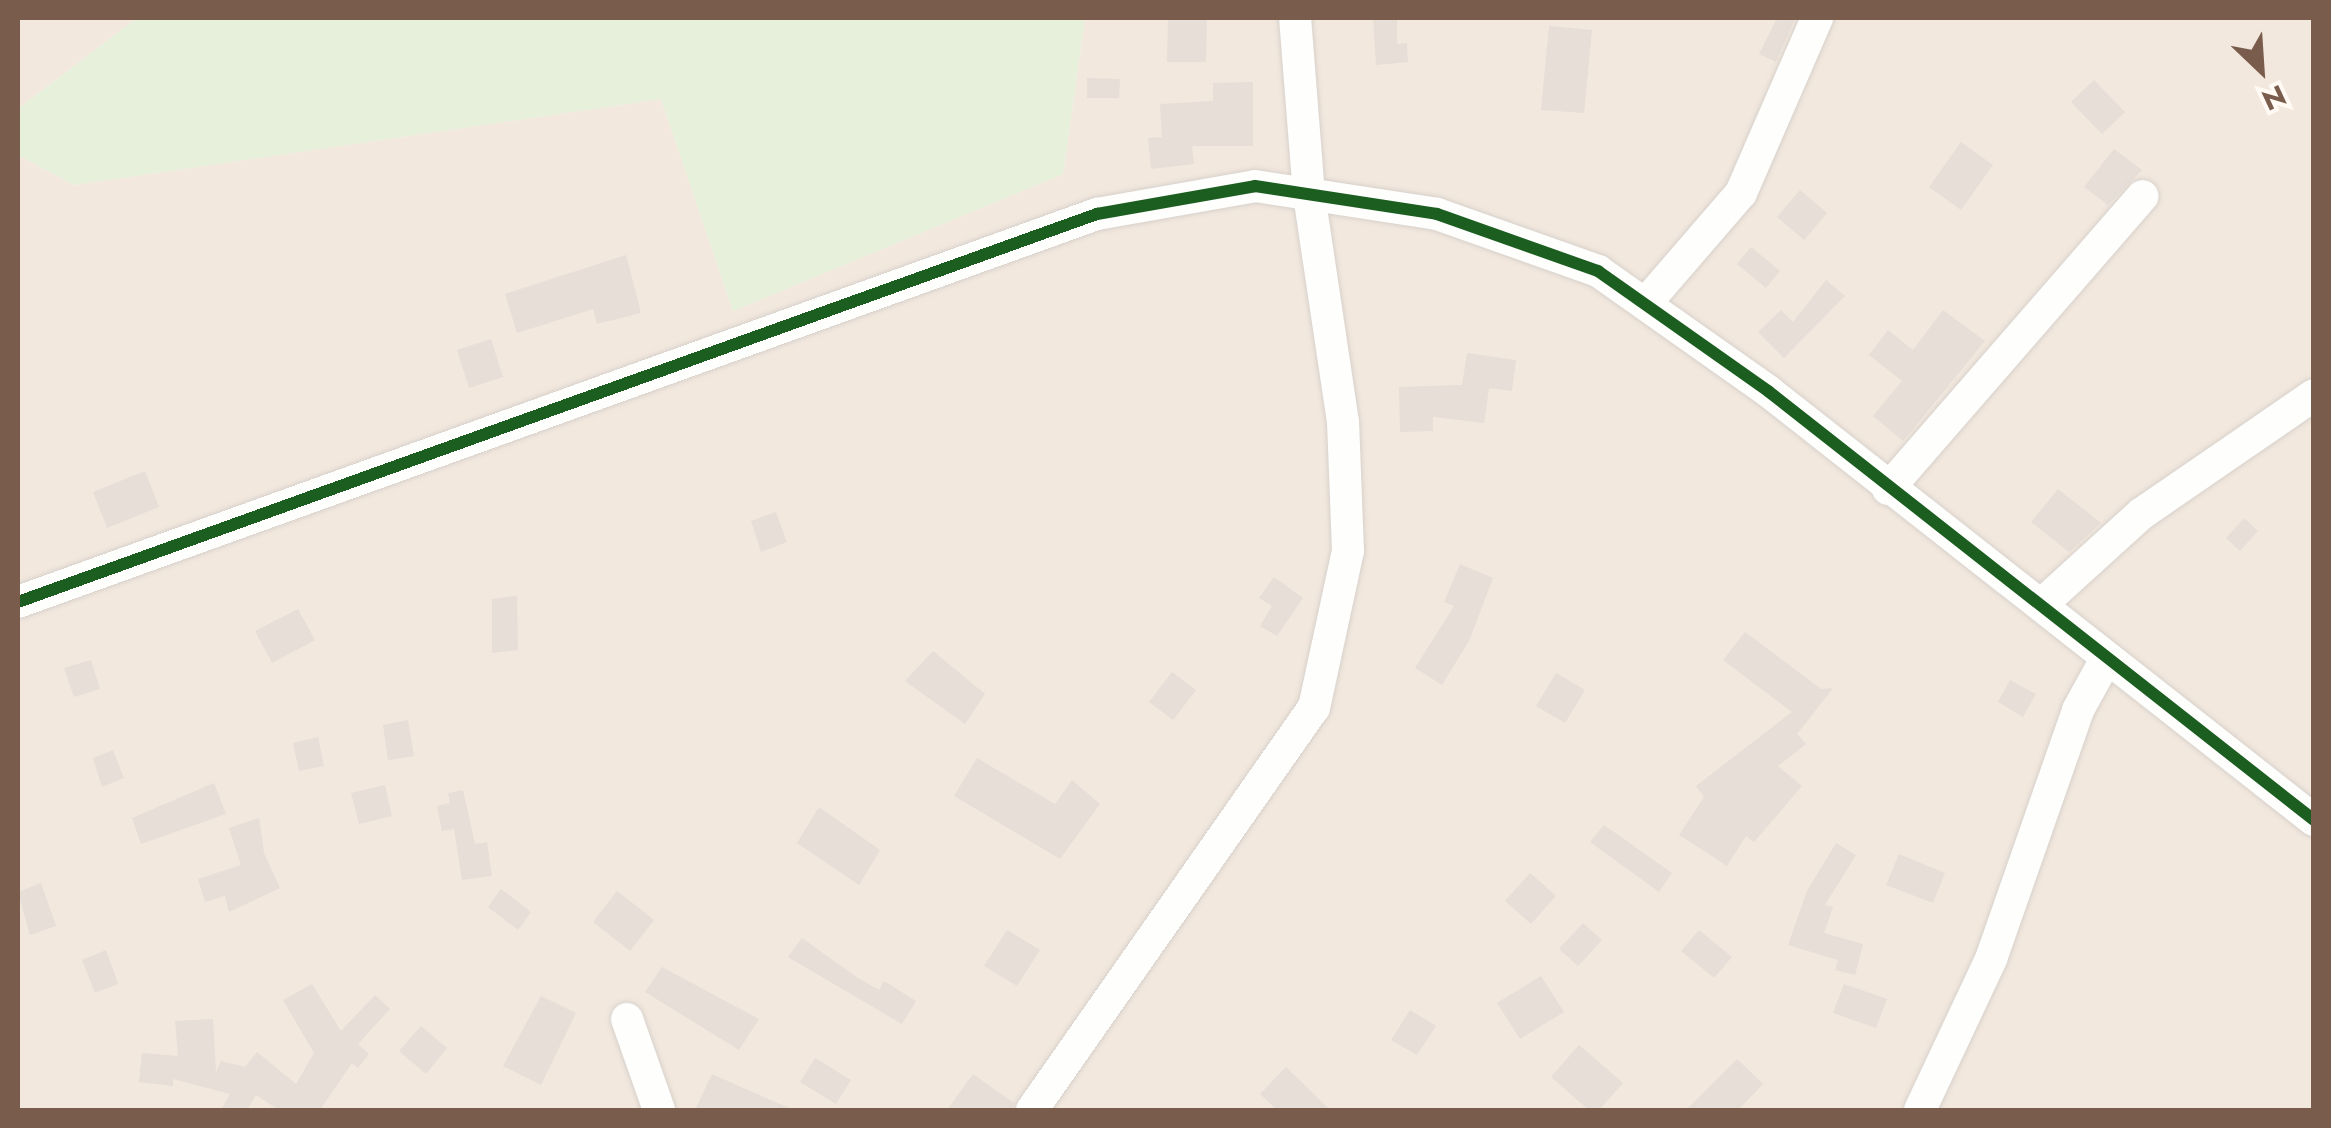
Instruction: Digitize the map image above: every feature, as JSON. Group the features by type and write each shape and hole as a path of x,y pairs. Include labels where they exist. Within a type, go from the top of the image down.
{"street":[{"path":"1032,1110 1314,708 1348,551 1342,422 1309,195 1295,18"},
{"path":"1646,303 1741,193 1817,18"},
{"path":"18,602 1097,214 1255,186 1368,200 1489,228 1598,270 2042,604 2314,820"},
{"path":"1888,488 2143,196"},
{"path":"2042,604 2141,514 2314,394"},
{"path":"1920,1110 1991,958 2078,710 2106,658"},
{"path":"627,1020 659,1110"}],"shaded area":[{"path":"18,18 137,18 18,109"},
{"path":"1085,18 2313,18 2313,1110 18,1110 18,155 74,185 661,99 733,311 1063,174"}],"green space":[{"path":"137,18 1085,18 1063,174 733,311 661,99 74,185 18,155 18,109"}],"building":[{"path":"1168,18 1207,18 1206,62 1167,62"},
{"path":"1373,18 1397,18 1397,44 1407,43 1408,62 1376,65"},
{"path":"1777,18 1795,18 1776,62 1759,54"},
{"path":"1549,26 1592,30 1584,113 1541,110"},
{"path":"1087,78 1120,79 1119,98 1087,98"},
{"path":"2094,80 2125,112 2102,134 2071,102"},
{"path":"1253,82 1253,146 1192,146 1194,164 1151,169 1148,138 1162,137 1160,104 1213,101 1213,83"},
{"path":"1961,142 1993,165 1961,210 1929,187"},
{"path":"2114,149 2142,170 2108,205 2084,187"},
{"path":"1800,190 1827,213 1804,240 1777,217"},
{"path":"1751,247 1780,271 1766,288 1737,264"},
{"path":"626,255 641,313 597,324 593,309 517,333 505,294"},
{"path":"1826,280 1845,296 1784,358 1758,332 1781,310 1793,322"},
{"path":"1943,310 1985,341 1903,441 1873,416 1902,381 1869,355 1888,330 1913,350"},
{"path":"491,339 503,377 469,388 457,350"},
{"path":"1467,353 1516,360 1512,391 1489,388 1484,423 1433,417 1433,431 1400,432 1399,387 1462,385"},
{"path":"145,471 159,507 107,528 93,492"},
{"path":"2058,489 2101,523 2069,552 2031,522"},
{"path":"776,512 787,542 761,552 751,521"},
{"path":"2244,518 2258,531 2240,551 2226,538"},
{"path":"1460,564 1493,578 1470,639 1442,685 1415,668 1454,606 1444,602"},
{"path":"1274,577 1303,598 1277,636 1260,626 1272,606 1259,598"},
{"path":"517,596 518,650 492,653 492,599"},
{"path":"298,609 315,640 272,663 255,631"},
{"path":"1745,632 1821,689 1833,688 1797,734 1806,744 1778,766 1802,786 1754,842 1746,836 1727,866 1679,835 1704,797 1696,786 1792,712 1723,660"},
{"path":"933,651 985,694 965,724 905,681"},
{"path":"91,660 100,689 74,697 64,668"},
{"path":"1172,672 1196,690 1173,720 1149,702"},
{"path":"1556,673 1585,690 1565,723 1536,706"},
{"path":"2010,680 2036,694 2023,717 1998,702"},
{"path":"408,720 414,756 388,760 383,725"},
{"path":"318,737 324,766 299,771 293,743"},
{"path":"113,750 124,778 102,787 93,758"},
{"path":"977,758 1055,804 1072,780 1100,804 1060,859 954,796"},
{"path":"214,783 226,814 141,844 132,818"},
{"path":"385,785 392,816 359,824 351,793"},
{"path":"463,790 475,844 487,842 492,876 462,880 454,829 442,831 437,806 450,803 448,793"},
{"path":"819,807 880,850 859,885 797,843"},
{"path":"259,818 264,853 280,888 229,912 225,896 205,902 198,879 241,865 229,828"},
{"path":"1604,825 1672,873 1659,892 1590,842"},
{"path":"1836,843 1856,855 1825,905 1833,907 1824,933 1863,944 1855,975 1835,970 1838,960 1788,945 1807,891"},
{"path":"1899,854 1945,873 1933,903 1886,885"},
{"path":"1530,873 1556,896 1531,924 1505,901"},
{"path":"41,883 56,926 30,935 18,892"},
{"path":"501,889 531,912 518,930 488,907"},
{"path":"617,891 654,920 630,951 593,922"},
{"path":"1583,923 1602,940 1578,966 1559,949"},
{"path":"1007,930 1040,950 1017,986 984,966"},
{"path":"1699,930 1732,957 1714,978 1681,951"},
{"path":"802,938 879,990 884,981 916,1001 902,1024 788,957"},
{"path":"106,950 118,984 95,993 82,960"},
{"path":"662,967 759,1019 739,1050 645,992"},
{"path":"1541,976 1564,1012 1520,1039 1497,1003"},
{"path":"312,984 341,1031 375,995 390,1009 358,1044 369,1054 358,1068 352,1063 320,1110 279,1110 256,1095 247,1110 221,1110 230,1094 173,1079 173,1086 139,1082 142,1053 178,1056 175,1021 213,1019 216,1072 221,1061 245,1067 257,1052 296,1084 314,1053 283,1000"},
{"path":"1844,984 1887,999 1876,1028 1833,1013"},
{"path":"541,996 576,1013 541,1085 503,1066"},
{"path":"1410,1010 1436,1026 1417,1055 1391,1040"},
{"path":"421,1026 447,1048 426,1074 399,1051"},
{"path":"1579,1045 1623,1083 1599,1110 1589,1110 1551,1077"},
{"path":"815,1058 851,1080 836,1104 800,1082"},
{"path":"1737,1059 1763,1084 1738,1110 1686,1110"},
{"path":"1286,1067 1330,1110 1277,1110 1260,1094"},
{"path":"712,1074 750,1091 794,1110 695,1110"},
{"path":"973,1074 1014,1103 1012,1110 947,1110"}],"cycle path":[{"path":"18,602 1097,214 1255,186 1437,214 1598,271 1768,391 2314,820"}]}
